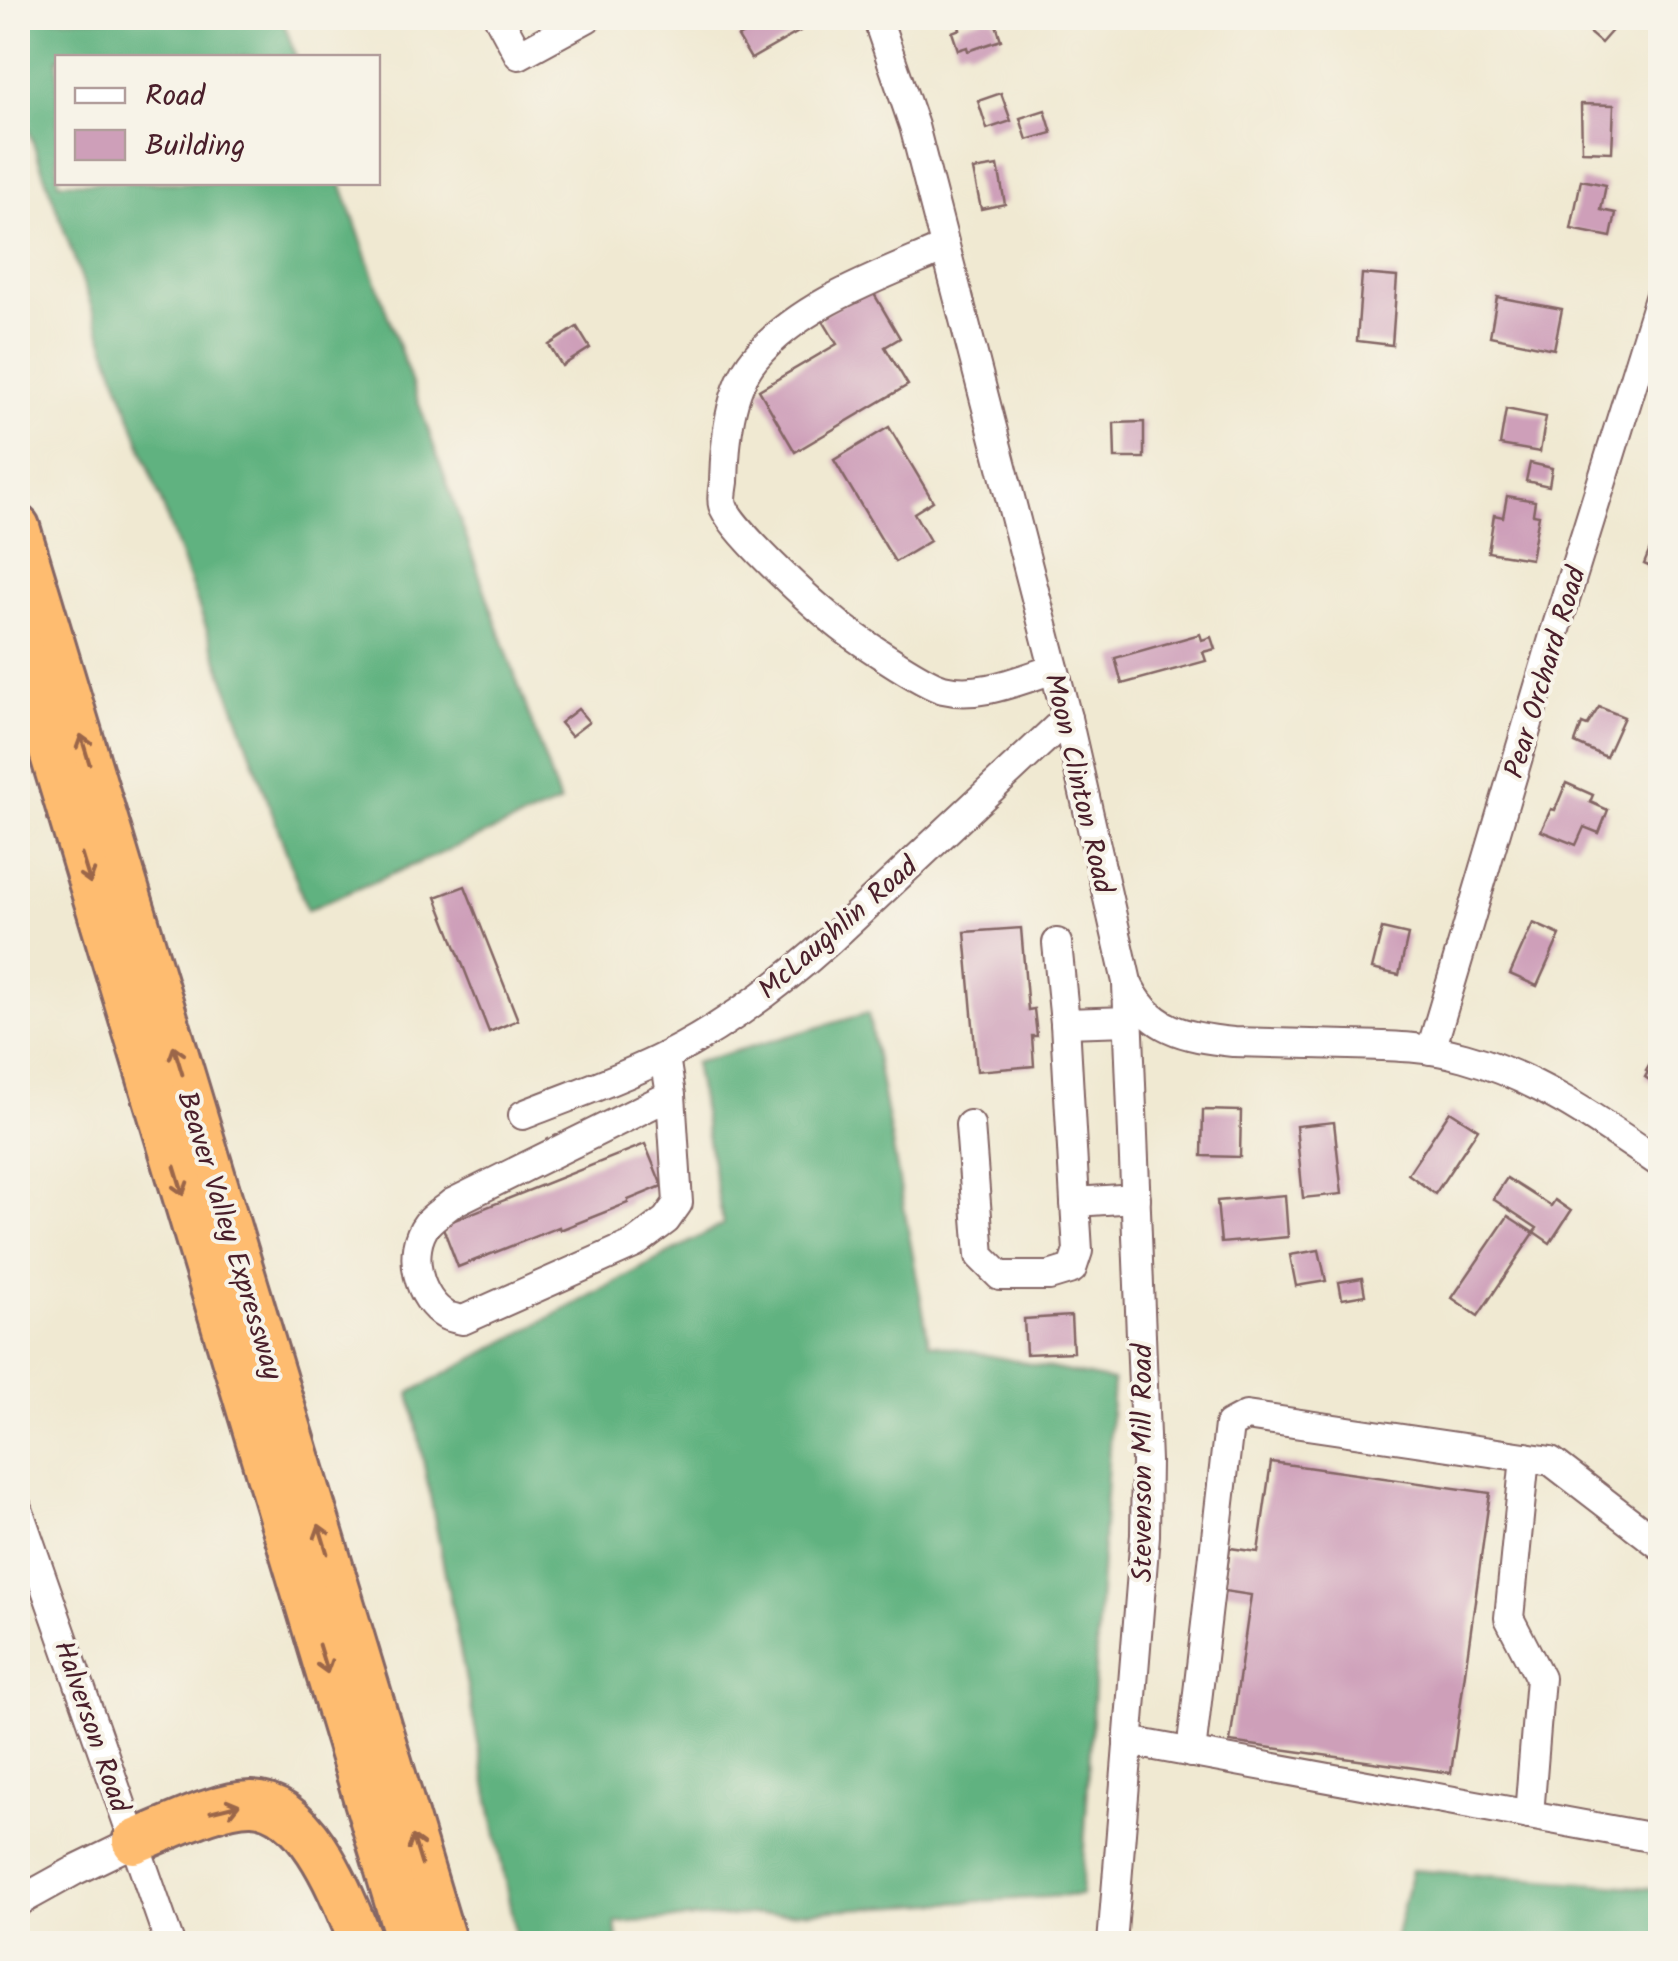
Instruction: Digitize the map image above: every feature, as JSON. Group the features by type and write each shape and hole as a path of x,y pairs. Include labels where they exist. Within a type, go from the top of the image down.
{"highway":[{"name":"Beaver Valley Expressway","path":"18,527 445,1944"},
{"name":"Beaver Valley Expressway","path":"18,642 409,1944"},
{"path":"134,1842 227,1807 252,1803 272,1808 292,1820 311,1842 362,1944"}],"street":[{"path":"499,18 519,55 586,18"},
{"name":"Moon Clinton Road","path":"877,18 914,126 1054,669 1126,982 1134,998 1162,1025 1184,1035 1233,1042 1403,1046 1489,1065 1544,1089 1660,1163"},
{"path":"945,248 834,297 786,330 754,360 735,396 725,450 722,504 738,529 835,622 940,688 970,692 1054,669"},
{"name":"Pear Orchard Road","path":"1431,1050 1660,295"},
{"name":"McLaughlin Road","path":"523,1115 665,1057 703,1035 802,964 1066,718"},
{"path":"970,1125 980,1256 1000,1276 1048,1276 1072,1269 1078,1251 1076,1202 1056,943"},
{"name":"Stevenson Mill Road","path":"1112,1944 1146,1517 1126,982"},
{"path":"1065,1023 1128,1022"},
{"path":"665,1057 671,1095 678,1203 666,1220 634,1244 463,1320 448,1316 432,1304 416,1273 418,1242 427,1224 452,1203 671,1095"},
{"path":"1076,1202 1136,1198"},
{"path":"1191,1752 1229,1425 1246,1416 1551,1461 1660,1545"},
{"path":"1525,1457 1509,1618 1540,1678 1529,1815"},
{"name":"Halverson Road","path":"18,1509 170,1944"},
{"path":"1128,1741 1660,1839"},
{"path":"19,1899 134,1842"}],"green space":[{"path":"18,18 282,18 295,55 55,55 55,185 342,185 560,803 307,910 18,101"},
{"path":"868,1013 929,1343 1113,1381 1081,1895 616,1923 618,1943 517,1943 410,1393 723,1224 694,1063"},
{"path":"1412,1870 1660,1889 1660,1943 1394,1943"}],"building":[{"path":"773,18 792,18 800,31 751,59 738,37"},
{"path":"994,18 1001,40 968,51 967,47 958,50 952,32 960,29 959,25"},
{"path":"1572,18 1623,18 1601,43"},
{"path":"1001,93 1011,121 987,129 978,101"},
{"path":"1581,104 1614,105 1612,152 1582,151"},
{"path":"1045,110 1052,133 1027,140 1020,118"},
{"path":"998,166 1005,204 981,209 973,170"},
{"path":"1581,180 1606,185 1601,210 1616,213 1611,237 1571,229"},
{"path":"1362,274 1397,277 1392,345 1357,341"},
{"path":"870,287 900,338 885,347 908,385 795,452 759,390 837,344 820,316"},
{"path":"1497,297 1562,309 1554,349 1490,336"},
{"path":"577,327 590,348 562,366 549,345"},
{"path":"1506,409 1546,417 1540,452 1500,445"},
{"path":"1144,422 1144,458 1115,458 1114,423"},
{"path":"889,427 933,501 914,513 930,541 895,562 834,460"},
{"path":"1530,463 1552,468 1549,486 1526,481"},
{"path":"1507,496 1535,501 1533,514 1539,515 1531,559 1488,552 1494,515 1503,517"},
{"path":"1652,544 1660,547 1660,571 1644,564"},
{"path":"1200,634 1202,640 1211,637 1215,649 1203,652 1206,661 1122,684 1115,658"},
{"path":"1599,707 1624,717 1606,757 1575,743 1582,724 1587,726"},
{"path":"578,709 589,722 571,736 560,723"},
{"path":"1566,783 1593,795 1590,802 1608,810 1599,833 1584,827 1576,845 1541,831"},
{"path":"465,886 518,1020 489,1032 436,897"},
{"path":"1533,923 1560,935 1537,986 1510,974"},
{"path":"1021,928 1028,1010 1034,1009 1037,1036 1032,1036 1034,1066 977,1071 965,932"},
{"path":"1382,929 1408,935 1399,975 1372,969"},
{"path":"1660,1047 1660,1087 1645,1077"},
{"path":"1203,1110 1241,1111 1240,1157 1202,1156"},
{"path":"1450,1111 1478,1129 1435,1194 1408,1174"},
{"path":"1334,1122 1342,1194 1303,1198 1296,1126"},
{"path":"645,1144 662,1186 560,1230 559,1227 458,1267 442,1225"},
{"path":"1507,1178 1551,1206 1555,1200 1571,1211 1550,1243 1534,1232 1537,1228 1493,1199"},
{"path":"1285,1195 1288,1237 1221,1243 1217,1201"},
{"path":"1508,1216 1534,1233 1478,1316 1452,1298"},
{"path":"1319,1250 1326,1281 1296,1286 1290,1255"},
{"path":"1362,1278 1365,1295 1342,1299 1339,1282"},
{"path":"1071,1316 1073,1352 1026,1354 1024,1319"},
{"path":"1271,1462 1490,1493 1451,1773 1230,1742 1251,1595 1224,1591 1230,1548 1258,1552"}]}
